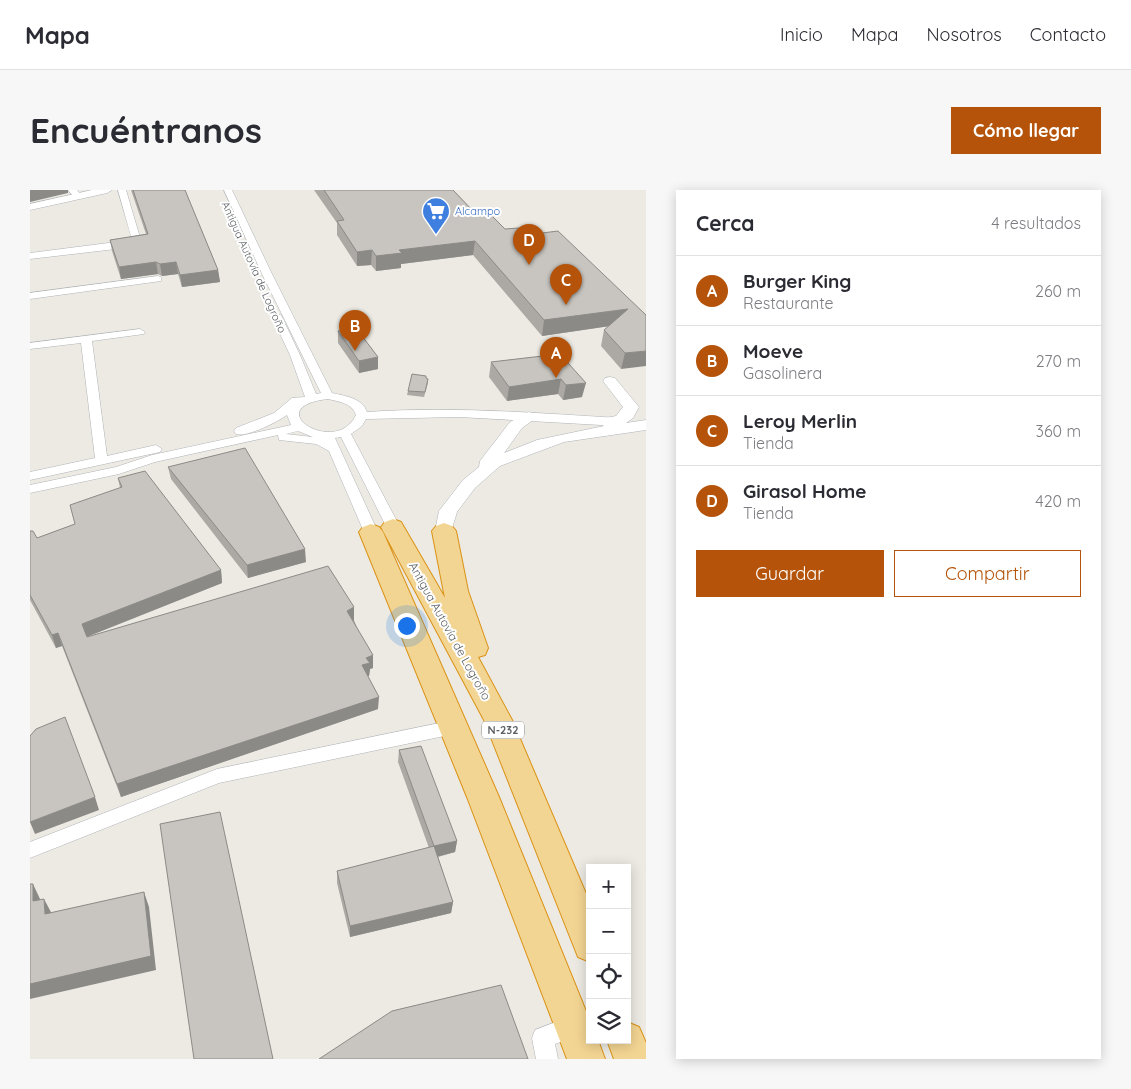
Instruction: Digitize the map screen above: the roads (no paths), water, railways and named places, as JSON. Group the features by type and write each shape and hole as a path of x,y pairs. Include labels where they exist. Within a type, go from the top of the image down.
{"highway":[{"path":"444,531 452,583 466,628 494,696 498,720"},
{"name":"Antigua Autovía de Logroño","path":"381,538 498,720 586,935"},
{"name":"Antigua Autovía de Logroño","path":"381,538 586,1059"},
{"path":"627,1044 633,1059"}],"street":[{"path":"30,207 75,193 107,190"},
{"path":"30,256 138,242 122,190"},
{"name":"Antigua Autovía de Logroño","path":"220,190 295,355 312,399"},
{"name":"Antigua Autovía de Logroño","path":"230,193 328,396"},
{"path":"30,296 158,279"},
{"path":"30,346 140,332"},
{"path":"86,339 102,461"},
{"path":"240,431 271,420 288,409 300,395 303,378"},
{"path":"362,413 361,423 354,429 345,433 328,435 310,433 297,423 294,410 299,404 328,396 348,400 362,413 469,413 529,417 604,418 646,424"},
{"path":"362,413 472,408 622,420 625,410"},
{"path":"625,410 646,416"},
{"path":"625,410 646,424"},
{"path":"444,531 448,511 516,425 529,417"},
{"path":"30,476 240,431 297,423"},
{"path":"119,470 152,459 297,423"},
{"path":"479,474 494,462 543,443 646,424"},
{"name":"Antigua Autovía de Logroño","path":"345,433 381,538"},
{"name":"Antigua Autovía de Logroño","path":"328,435 381,538"},
{"path":"30,489 279,437 319,441 334,449"},
{"path":"30,850 217,776 454,727"},
{"path":"547,1059 542,1038 574,1026"}],"place":[{"name":"Alcampo","path":"436,235"},
{"name":"Girasol Home","path":"529,265"},
{"name":"Leroy Merlin","path":"566,305"},
{"name":"Moeve","path":"355,351"},
{"name":"Burger King","path":"556,378"}]}
